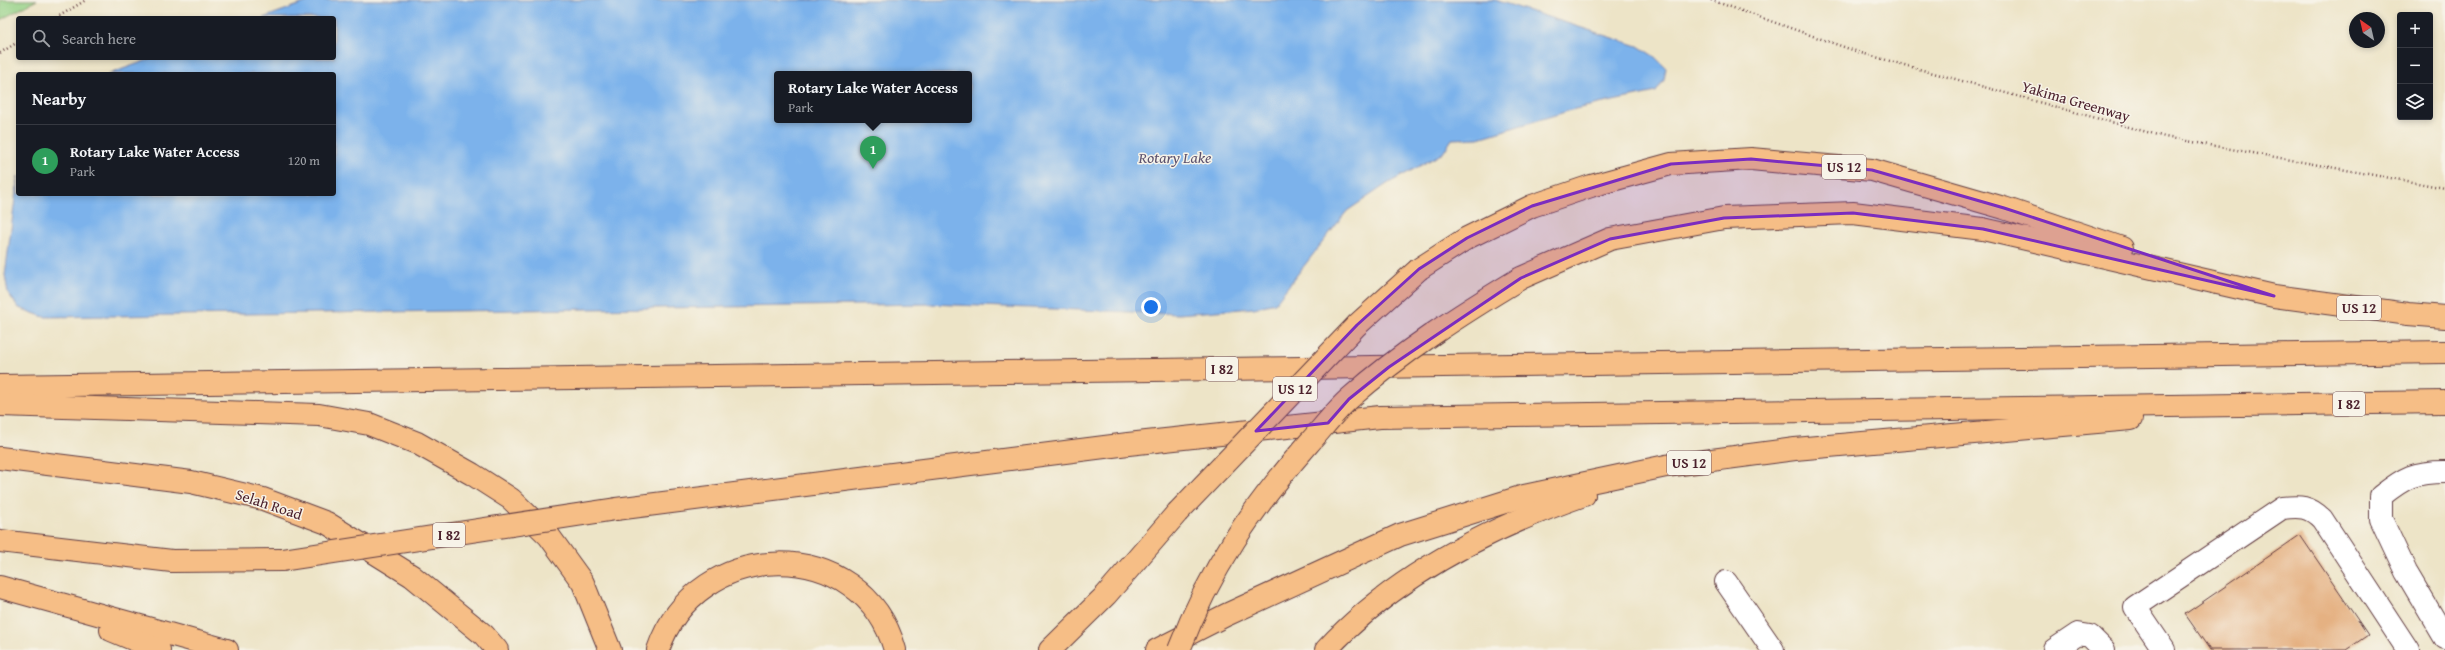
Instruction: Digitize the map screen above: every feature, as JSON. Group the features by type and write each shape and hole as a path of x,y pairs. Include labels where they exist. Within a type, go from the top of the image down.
{"main road":[{"name":"US 12","path":"1050,650 1106,595 1177,513 1357,325 1419,269 1467,238 1532,206 1591,186 1671,164 1750,159 1872,170 2004,208 2187,270 2274,296 2408,314 2445,317"},
{"path":"1180,650 1193,614 1226,551 1274,483 1349,399 1427,339 1521,278 1610,239 1724,218 1853,213 1983,229 2274,296"},
{"name":"I 82","path":"0,386 2445,352"},
{"name":"I 82","path":"0,541 172,561 282,560 616,509 1128,444 1380,417 2445,402"},
{"path":"0,405 319,415 369,424 417,443 472,474 511,499 549,536 583,583 610,650"},
{"name":"US 12","path":"1157,650 1226,615 1400,535 1524,496 1666,466 1795,449 2071,426 2252,405"},
{"name":"Selah Road","path":"0,458 191,482 263,499 327,523 412,576 484,635 497,650"},
{"path":"1326,650 1350,624 1423,568 1530,514 1666,466"},
{"path":"658,650 664,632 678,611 699,590 722,575 744,567 783,563 802,564 847,584 864,598 879,615 892,637 895,650"},
{"path":"0,587 227,650"},
{"path":"0,591 77,616 159,650"}],"street":[{"path":"2445,472 2431,472 2404,478 2380,496 2381,520 2406,572 2445,638"},
{"path":"2157,648 2135,608 2282,508 2301,506 2313,510 2322,519 2408,650"},
{"path":"1726,582 1773,650"},
{"path":"2054,650 2078,634 2090,636 2104,650"}],"path":[{"path":"59,16 86,0"},
{"name":"Yakima Greenway","path":"1711,0 1861,53 2165,137 2445,188"},
{"path":"0,53 16,43"}],"highlighted area":[{"path":"1751,159 1872,170 2004,208 2274,296 1983,229 1853,213 1724,218 1610,239 1521,278 1389,367 1349,399 1328,423 1256,431 1357,325 1419,269 1467,238 1532,206 1671,164"}],"green space":[{"path":"0,0 37,0 0,20"}],"water":[{"name":"Rotary Lake","path":"312,0 1495,0 1638,46 1655,57 1666,68 1664,80 1656,92 1575,109 1479,138 1452,139 1443,153 1387,184 1347,211 1275,303 1254,308 1179,314 930,304 44,317 19,308 8,293 5,275 16,191 16,196 336,196 336,72 114,72 148,60 336,60 336,16 268,16"}],"building":[{"path":"2300,535 2368,635 2346,650 2210,650 2185,614"}],"place":[{"name":"Rotary Lake Water Access","path":"873,169"}]}
